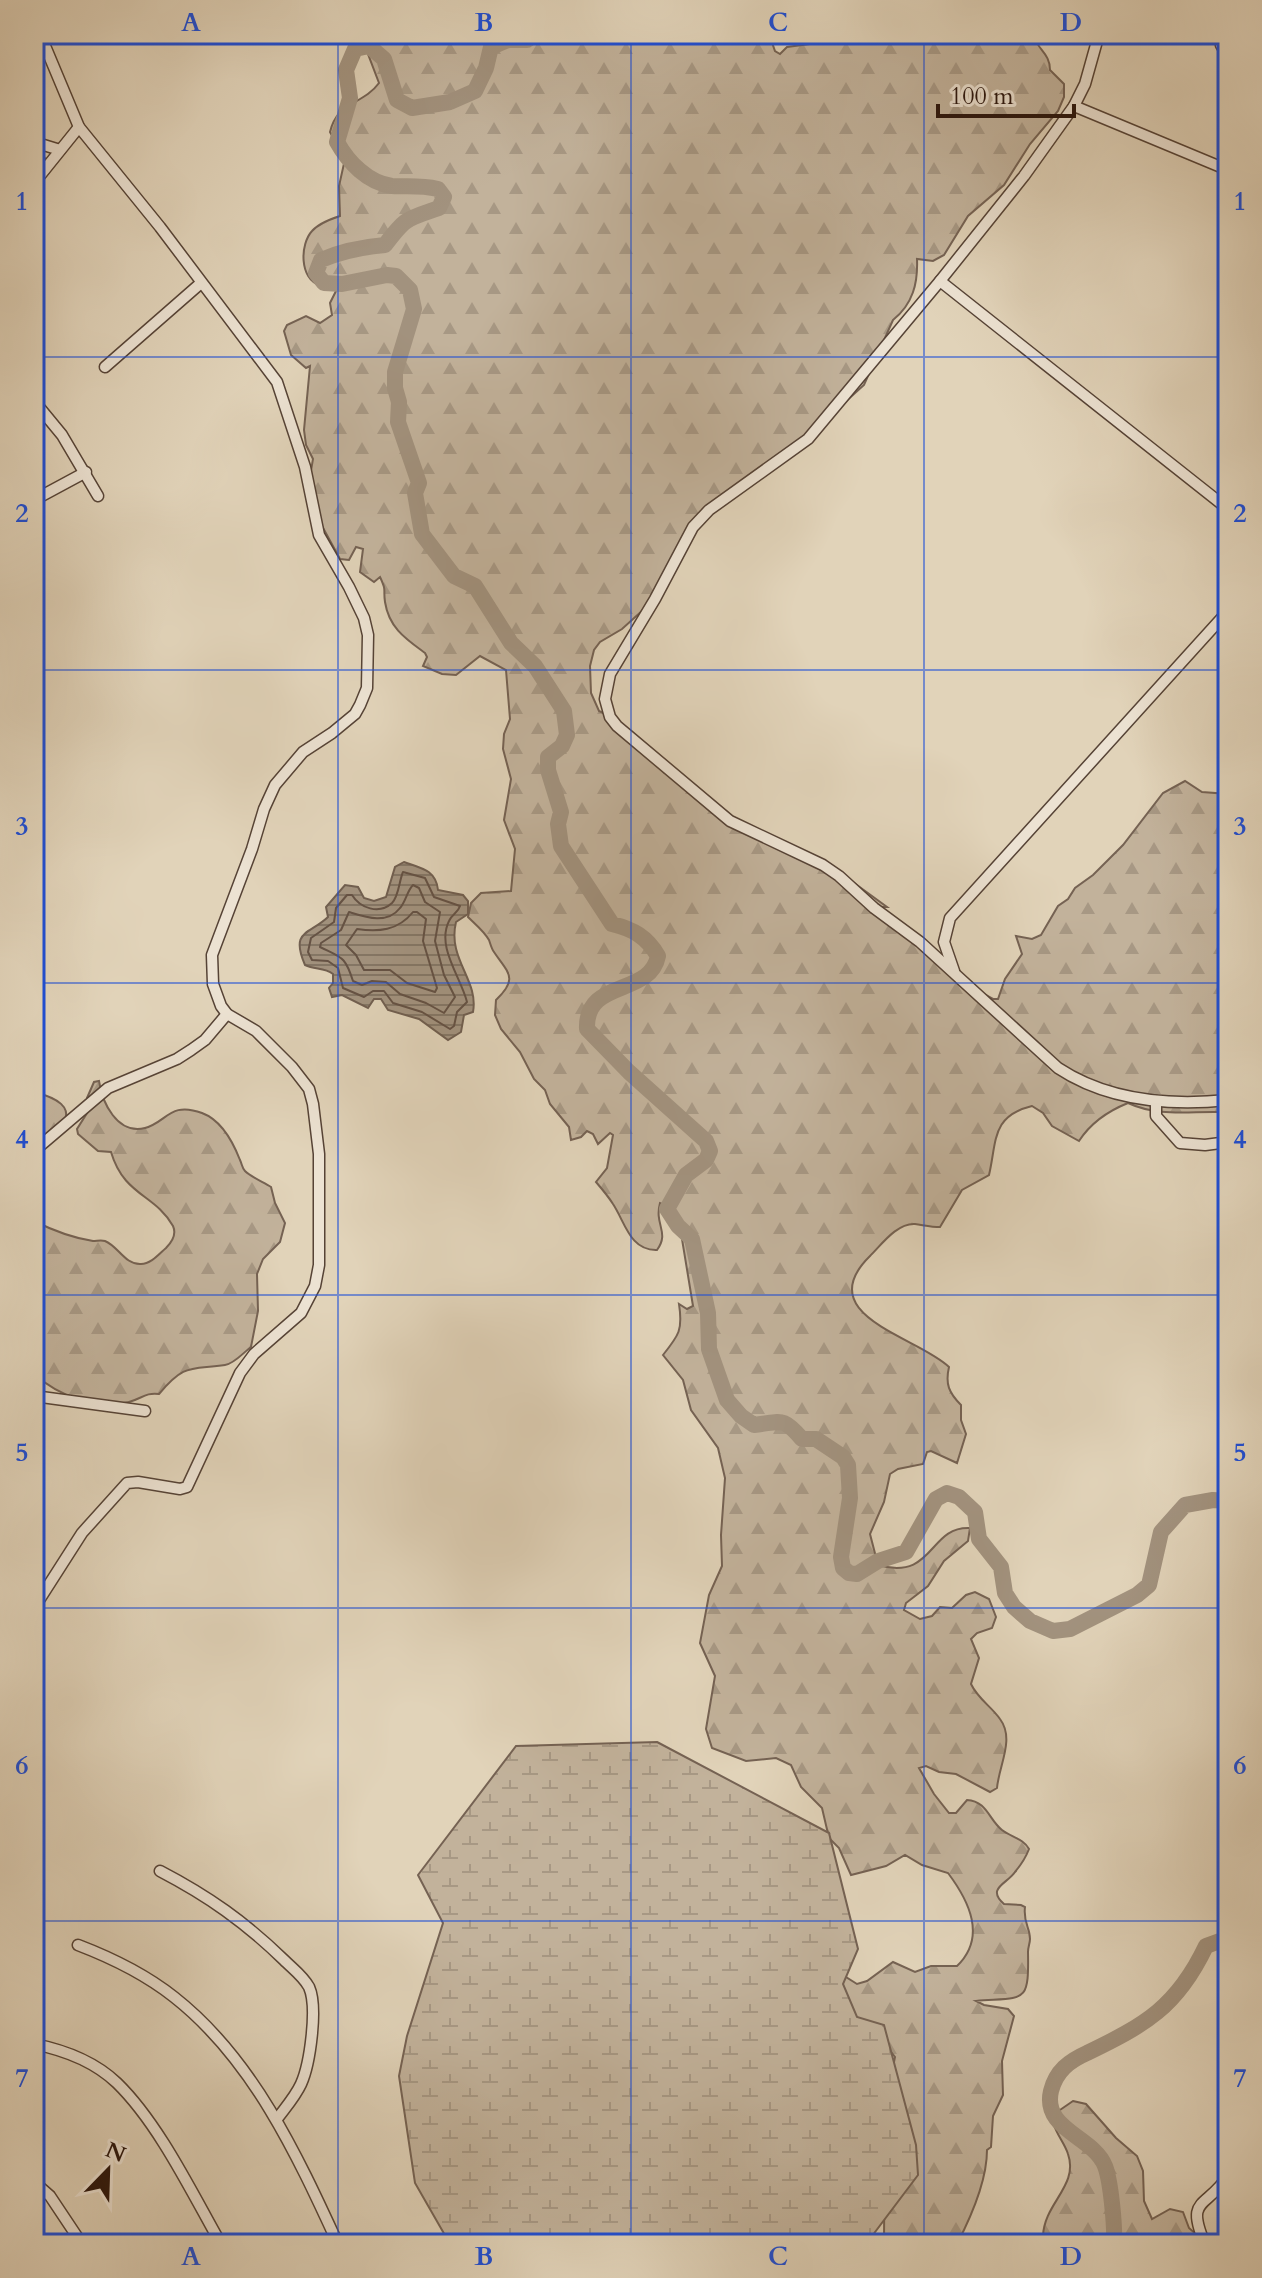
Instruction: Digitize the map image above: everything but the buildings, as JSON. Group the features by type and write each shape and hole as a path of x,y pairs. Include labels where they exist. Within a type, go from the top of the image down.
{"street":[{"path":"34,1608 82,1533 127,1483 180,1489 187,1487 240,1373 254,1354 301,1313 315,1286 319,1265 319,1154 309,1089 256,1031 227,1014 221,1006 213,984 212,955 275,785 295,760 355,714 360,705 367,688 368,635 364,618 349,587 319,535 305,467 277,382 160,227 79,127 40,34"},
{"path":"1099,34 1085,84 1074,106 1024,176 940,281 808,439 699,519 610,674 605,699 610,717 617,726 712,809 839,876 874,908 920,942 1058,1068 1077,1081 1121,1095 1156,1101 1228,1100"},
{"path":"1219,34 1228,57"},
{"path":"1074,106 1228,170"},
{"path":"34,183 79,127"},
{"path":"34,142 60,150"},
{"path":"34,148 44,170"},
{"path":"940,281 1228,509"},
{"path":"105,367 201,283"},
{"path":"34,401 62,435 98,496"},
{"path":"34,500 86,472"},
{"path":"955,975 944,942 950,918 1228,611"},
{"path":"34,1151 108,1088 177,1059 205,1040 227,1014"},
{"path":"1156,1101 1156,1116 1180,1143 1205,1145 1228,1142"},
{"path":"34,1396 145,1411"},
{"path":"160,1871 214,1901 262,1937 301,1975 310,1989 314,2016 303,2077 277,2119"},
{"path":"78,1945 132,1969 206,2025 277,2119 338,2244"},
{"path":"34,2044 72,2054 116,2082 131,2098 179,2170 221,2244"},
{"path":"1205,2244 1196,2211 1200,2202 1219,2189 1228,2176"},
{"path":"34,2182 63,2212 82,2244"}],"green space":[{"path":"380,34 769,34 775,51 780,54 787,47 817,43 821,34 1034,34 1048,59 1050,70 1064,84 1064,97 1058,111 1030,144 1004,185 968,216 944,255 933,261 917,259 913,292 893,320 864,385 778,463 705,510 643,610 622,629 600,642 594,650 590,666 591,693 599,711 612,717 731,823 846,877 887,907 882,907 882,910 993,999 998,999 1005,979 1022,954 1016,936 1032,939 1041,935 1058,906 1123,845 1163,793 1185,781 1202,792 1228,794 1228,1110 1162,1112 1128,1103 1100,1119 1079,1141 1052,1126 1043,1113 1032,1106 1019,1110 1002,1123 995,1141 989,1175 962,1190 940,1227 915,1224 902,1227 870,1256 855,1277 852,1294 860,1310 875,1323 949,1367 949,1388 961,1405 961,1420 966,1434 957,1463 931,1451 927,1452 923,1464 898,1469 890,1474 884,1502 870,1534 878,1565 897,1568 911,1566 946,1535 970,1528 968,1541 944,1561 928,1586 906,1603 904,1610 920,1619 932,1616 940,1607 952,1608 966,1595 975,1592 989,1599 996,1617 992,1628 977,1633 971,1639 979,1658 971,1684 996,1714 1006,1735 997,1788 990,1792 956,1774 939,1772 926,1766 919,1768 949,1813 956,1813 967,1800 974,1801 1002,1830 1021,1840 1029,1849 1019,1867 997,1890 1004,1904 1025,1907 1030,1939 1025,1990 1014,1998 976,2001 1008,2009 1014,2016 1002,2061 1003,2095 993,2116 991,2147 987,2150 977,2198 957,2244 884,2244 885,2060 894,2062 895,2057 871,2027 851,2013 830,1967 857,1984 867,1981 893,1962 915,1972 931,1966 957,1966 971,1943 972,1919 968,1907 948,1873 922,1865 905,1855 886,1866 851,1875 839,1848 829,1838 822,1808 801,1787 791,1765 776,1758 746,1761 712,1748 706,1729 715,1676 700,1643 709,1595 722,1566 725,1478 718,1448 691,1410 683,1380 663,1355 678,1332 679,1304 687,1309 693,1306 682,1239 665,1205 660,1203 662,1238 657,1250 640,1246 629,1234 613,1204 596,1182 607,1168 613,1135 610,1133 598,1144 593,1134 587,1131 571,1140 569,1127 550,1104 545,1090 534,1079 520,1052 501,1029 495,1015 496,1000 507,986 509,976 487,937 468,917 471,903 481,893 511,891 515,849 504,820 511,779 503,749 504,734 510,719 506,670 480,656 456,675 442,674 423,666 427,657 425,653 405,638 390,619 380,577 374,582 360,572 363,549 356,547 349,560 340,559 316,515 308,488 313,459 306,445 304,430 310,366 306,368 291,355 284,331 287,325 306,316 320,323 332,315 330,303 338,287 322,286 308,276 304,261 305,244 312,231 340,216 339,186 345,159 330,132 338,114 366,96 379,83 368,54"},
{"path":"99,1081 107,1107 126,1127 145,1128 183,1109 209,1116 230,1139 244,1170 271,1187 285,1223 280,1242 263,1259 257,1274 258,1311 251,1347 228,1364 182,1373 159,1394 116,1404 91,1402 66,1395 34,1374 34,1221 78,1238 105,1241 135,1264 145,1264 155,1258 174,1235 173,1226 166,1215 124,1178 111,1152 98,1151 78,1134 77,1129 89,1110 87,1098 94,1082"},
{"path":"34,1092 61,1104 66,1111 66,1119 54,1137 34,1156"},
{"path":"657,1742 829,1833 858,1949 843,1984 857,2017 884,2025 916,2145 918,2175 866,2244 450,2244 415,2183 399,2076 407,2036 443,1923 418,1875 516,1746"},
{"path":"1073,2101 1086,2104 1137,2156 1143,2171 1144,2201 1152,2219 1170,2209 1183,2212 1189,2228 1207,2244 1035,2244 1043,2236 1049,2214 1069,2176 1068,2154 1054,2125 1057,2112"}],"water":[{"path":"404,862 431,874 438,890 463,895 468,901 468,914 456,922 454,935 459,958 472,990 473,1012 464,1015 461,1032 448,1040 419,1019 388,1010 381,999 374,999 368,1008 342,995 332,997 329,988 333,983 333,974 305,965 301,954 301,939 328,917 326,907 345,885 358,887 364,898 374,901 386,897 395,867"}],"waterway":[{"path":"533,34 527,40 508,40 491,47 486,68 475,91 450,102 412,108 397,100 384,59 369,46 355,49 346,70 350,98 337,142 353,164 375,181 392,186 438,189 444,197 439,208 408,220 385,245 352,250 321,260 316,273 324,283 342,284 396,276 410,290 414,309 395,372 395,388 399,402 398,422 419,483 415,493 422,534 454,576 475,586 511,643 535,666 564,711 567,735 562,746 548,757 548,770 561,812 558,824 561,846 612,924 639,935 658,956 653,969 643,978 606,994 596,1002 589,1013 587,1029 629,1072 706,1141 710,1151 706,1160 686,1175 667,1209 678,1226 692,1239 708,1313 709,1349 727,1400 754,1425 781,1422 802,1439 816,1439 843,1457 848,1465 850,1498 841,1557 843,1568 849,1573 857,1574 878,1561 906,1552 936,1499 947,1493 959,1497 975,1512 979,1539 1001,1567 1005,1593 1014,1607 1030,1621 1053,1631 1070,1629 1137,1595 1149,1585 1161,1532 1185,1505 1228,1501"},
{"path":"1114,2244 1112,2205 1105,2166 1099,2156 1054,2115 1050,2104 1053,2084 1069,2063 1126,2033 1157,2012 1183,1985 1206,1946 1228,1938"}]}
